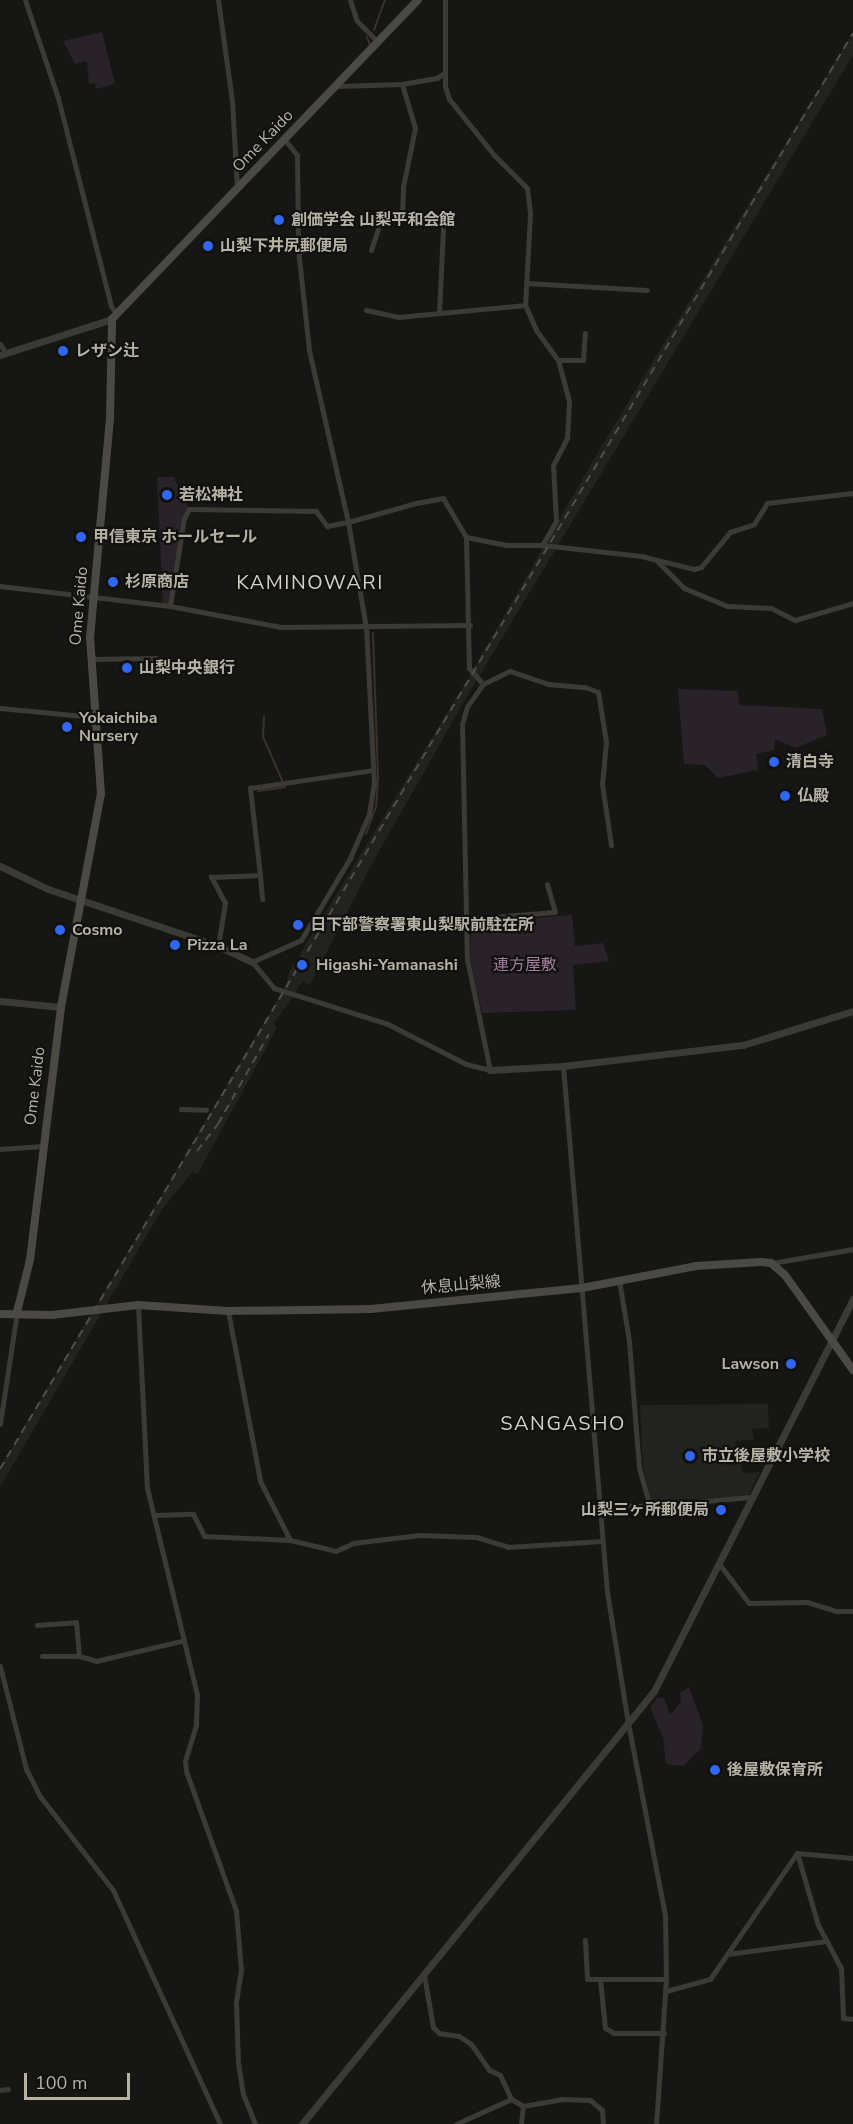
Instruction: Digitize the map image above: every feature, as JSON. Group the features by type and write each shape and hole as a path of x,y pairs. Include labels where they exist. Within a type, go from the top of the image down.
{"main road":[{"name":"Ome Kaido","path":"17,1312 30,1260 61,1007 101,794 90,659 110,417 115,317 418,0"},
{"name":"休息山梨線","path":"17,1312 52,1315 138,1305 228,1311 371,1309 582,1288 714,1264 771,1263"},
{"path":"771,1263 785,1275 853,1370"},
{"path":"0,1314 17,1312"}],"street":[{"path":"0,345 3,354 115,317 58,98 24,0"},
{"path":"218,0 232,101 237,190"},
{"path":"350,0 357,21 378,42"},
{"path":"445,0 444,73 449,99 494,155 527,188 530,214 525,305 536,330 558,360 569,401 569,429 553,465 556,521 542,545"},
{"path":"337,86 402,84 437,78 444,73"},
{"path":"371,250 384,211 402,216 403,187 415,128 402,84"},
{"path":"252,962 301,940 350,858 369,814 373,770 366,628 348,522 309,350 298,248 297,155 285,140"},
{"path":"439,313 443,227"},
{"path":"527,283 647,290"},
{"path":"366,310 398,317 525,305"},
{"path":"558,360 583,360 585,333"},
{"path":"466,537 506,545 542,545 655,558 701,567 730,532 754,524 767,503 853,493"},
{"path":"170,606 183,518 189,508 316,511 327,526 443,498 466,537 470,625 469,668 483,684"},
{"path":"655,558 684,588 727,606 771,608 795,620 853,603"},
{"path":"0,586 170,606 281,627 366,628 470,625"},
{"path":"90,659 156,658"},
{"path":"490,1070 471,986 462,724 467,707 483,684 510,671 548,684 585,687 598,692 606,742 602,784 611,844"},
{"path":"0,708 94,717"},
{"path":"262,898 250,788 373,770"},
{"path":"0,866 82,901 218,946 252,962 274,988 388,1024 466,1064 490,1070 562,1066 743,1045 853,1011"},
{"path":"218,946 225,903 211,877 260,875"},
{"path":"468,919 555,912 547,884"},
{"path":"0,1000 61,1007"},
{"path":"562,1066 602,1541 628,1723 665,1916 666,1990 656,2124"},
{"path":"181,1109 206,1110"},
{"path":"0,1149 43,1146"},
{"path":"771,1263 853,1249"},
{"path":"619,1280 629,1341 639,1467 650,1506"},
{"path":"302,2124 654,1691 720,1565 751,1497 853,1299"},
{"path":"138,1305 147,1488 198,1709 185,1761 186,1771 236,1911 241,1970 236,2003 238,2062 243,2094 255,2124"},
{"path":"228,1311 260,1481 290,1540"},
{"path":"0,1424 17,1312"},
{"path":"600,1505 650,1506 751,1497"},
{"path":"154,1515 193,1514 204,1536 290,1540 336,1551 353,1543 420,1535 476,1537 508,1547 602,1541"},
{"path":"720,1565 749,1604 807,1602 836,1611 853,1611"},
{"path":"37,1625 76,1622 79,1656"},
{"path":"42,1656 79,1656 96,1661 181,1641"},
{"path":"0,1666 26,1769 39,1795 113,1890 220,2124"},
{"path":"666,1990 704,1983 728,1953 797,1854"},
{"path":"797,1854 853,1858"},
{"path":"797,1854 826,1941 841,1968 843,2018 853,2019"},
{"path":"585,1940 587,1979 666,1979"},
{"path":"728,1953 826,1941"},
{"path":"424,1975 433,2027 439,2033 459,2036 471,2044 489,2070 500,2075 511,2099 523,2106 561,2099 590,2100 602,2110 603,2124"},
{"path":"600,1979 605,2028 614,2033 664,2033"},
{"path":"0,2090 8,2089"},
{"path":"456,2124 511,2099"},
{"path":"521,2124 523,2106"}],"shaded area":[{"path":"853,32 853,55 472,688 374,860 310,985 303,981 274,1024 277,1028 197,1175 192,1172 161,1211 0,1487 0,1468 286,985 289,972 467,680 598,452"},
{"name":"市立後屋敷小学校","path":"768,1404 769,1428 752,1429 754,1440 735,1441 743,1473 760,1472 748,1496 652,1502 643,1470 640,1405"}],"green space":[{"path":"102,32 115,84 96,89 95,83 89,84 87,61 75,64 63,41"},
{"path":"157,477 174,477 189,509 184,518 170,606 163,605"},
{"path":"678,689 738,691 739,705 822,709 827,735 795,748 775,739 774,750 756,754 758,770 718,778 705,765 684,764"},
{"name":"連方屋敷","path":"572,915 575,946 603,943 609,961 573,965 576,1010 482,1013 470,959 471,923"},
{"path":"689,1687 703,1725 701,1748 683,1766 666,1764 663,1738 650,1707 657,1698 664,1698 670,1715 681,1702 680,1693"}],"waterway":[{"path":"374,30 385,0"},
{"path":"367,37 370,45"},
{"path":"366,834 376,807 378,777 373,633"},
{"path":"258,791 285,787 263,737 264,716"}],"railway":[{"path":"0,1469 853,33"},
{"path":"197,1151 218,1124 269,1034"}],"place":[{"name":"創価学会 山梨平和会館","path":"279,220"},
{"name":"山梨下井尻郵便局","path":"208,246"},
{"name":"レザン辻","path":"63,351"},
{"name":"若松神社","path":"167,495"},
{"name":"甲信東京 ホールセール","path":"81,537"},
{"name":"杉原商店","path":"113,582"},
{"name":"山梨中央銀行","path":"127,668"},
{"name":"Yokaichiba Nursery","path":"67,727"},
{"name":"清白寺","path":"774,762"},
{"name":"仏殿","path":"785,796"},
{"name":"日下部警察署東山梨駅前駐在所","path":"298,925"},
{"name":"Cosmo","path":"60,930"},
{"name":"Pizza La","path":"175,945"},
{"name":"Higashi-Yamanashi","path":"302,965"},
{"name":"Lawson","path":"791,1364"},
{"name":"市立後屋敷小学校","path":"690,1456"},
{"name":"山梨三ヶ所郵便局","path":"721,1510"},
{"name":"後屋敷保育所","path":"715,1770"}],"district":[{"name":"KAMINOWARI","path":"310,582"},
{"name":"SANGASHO","path":"563,1423"}]}
